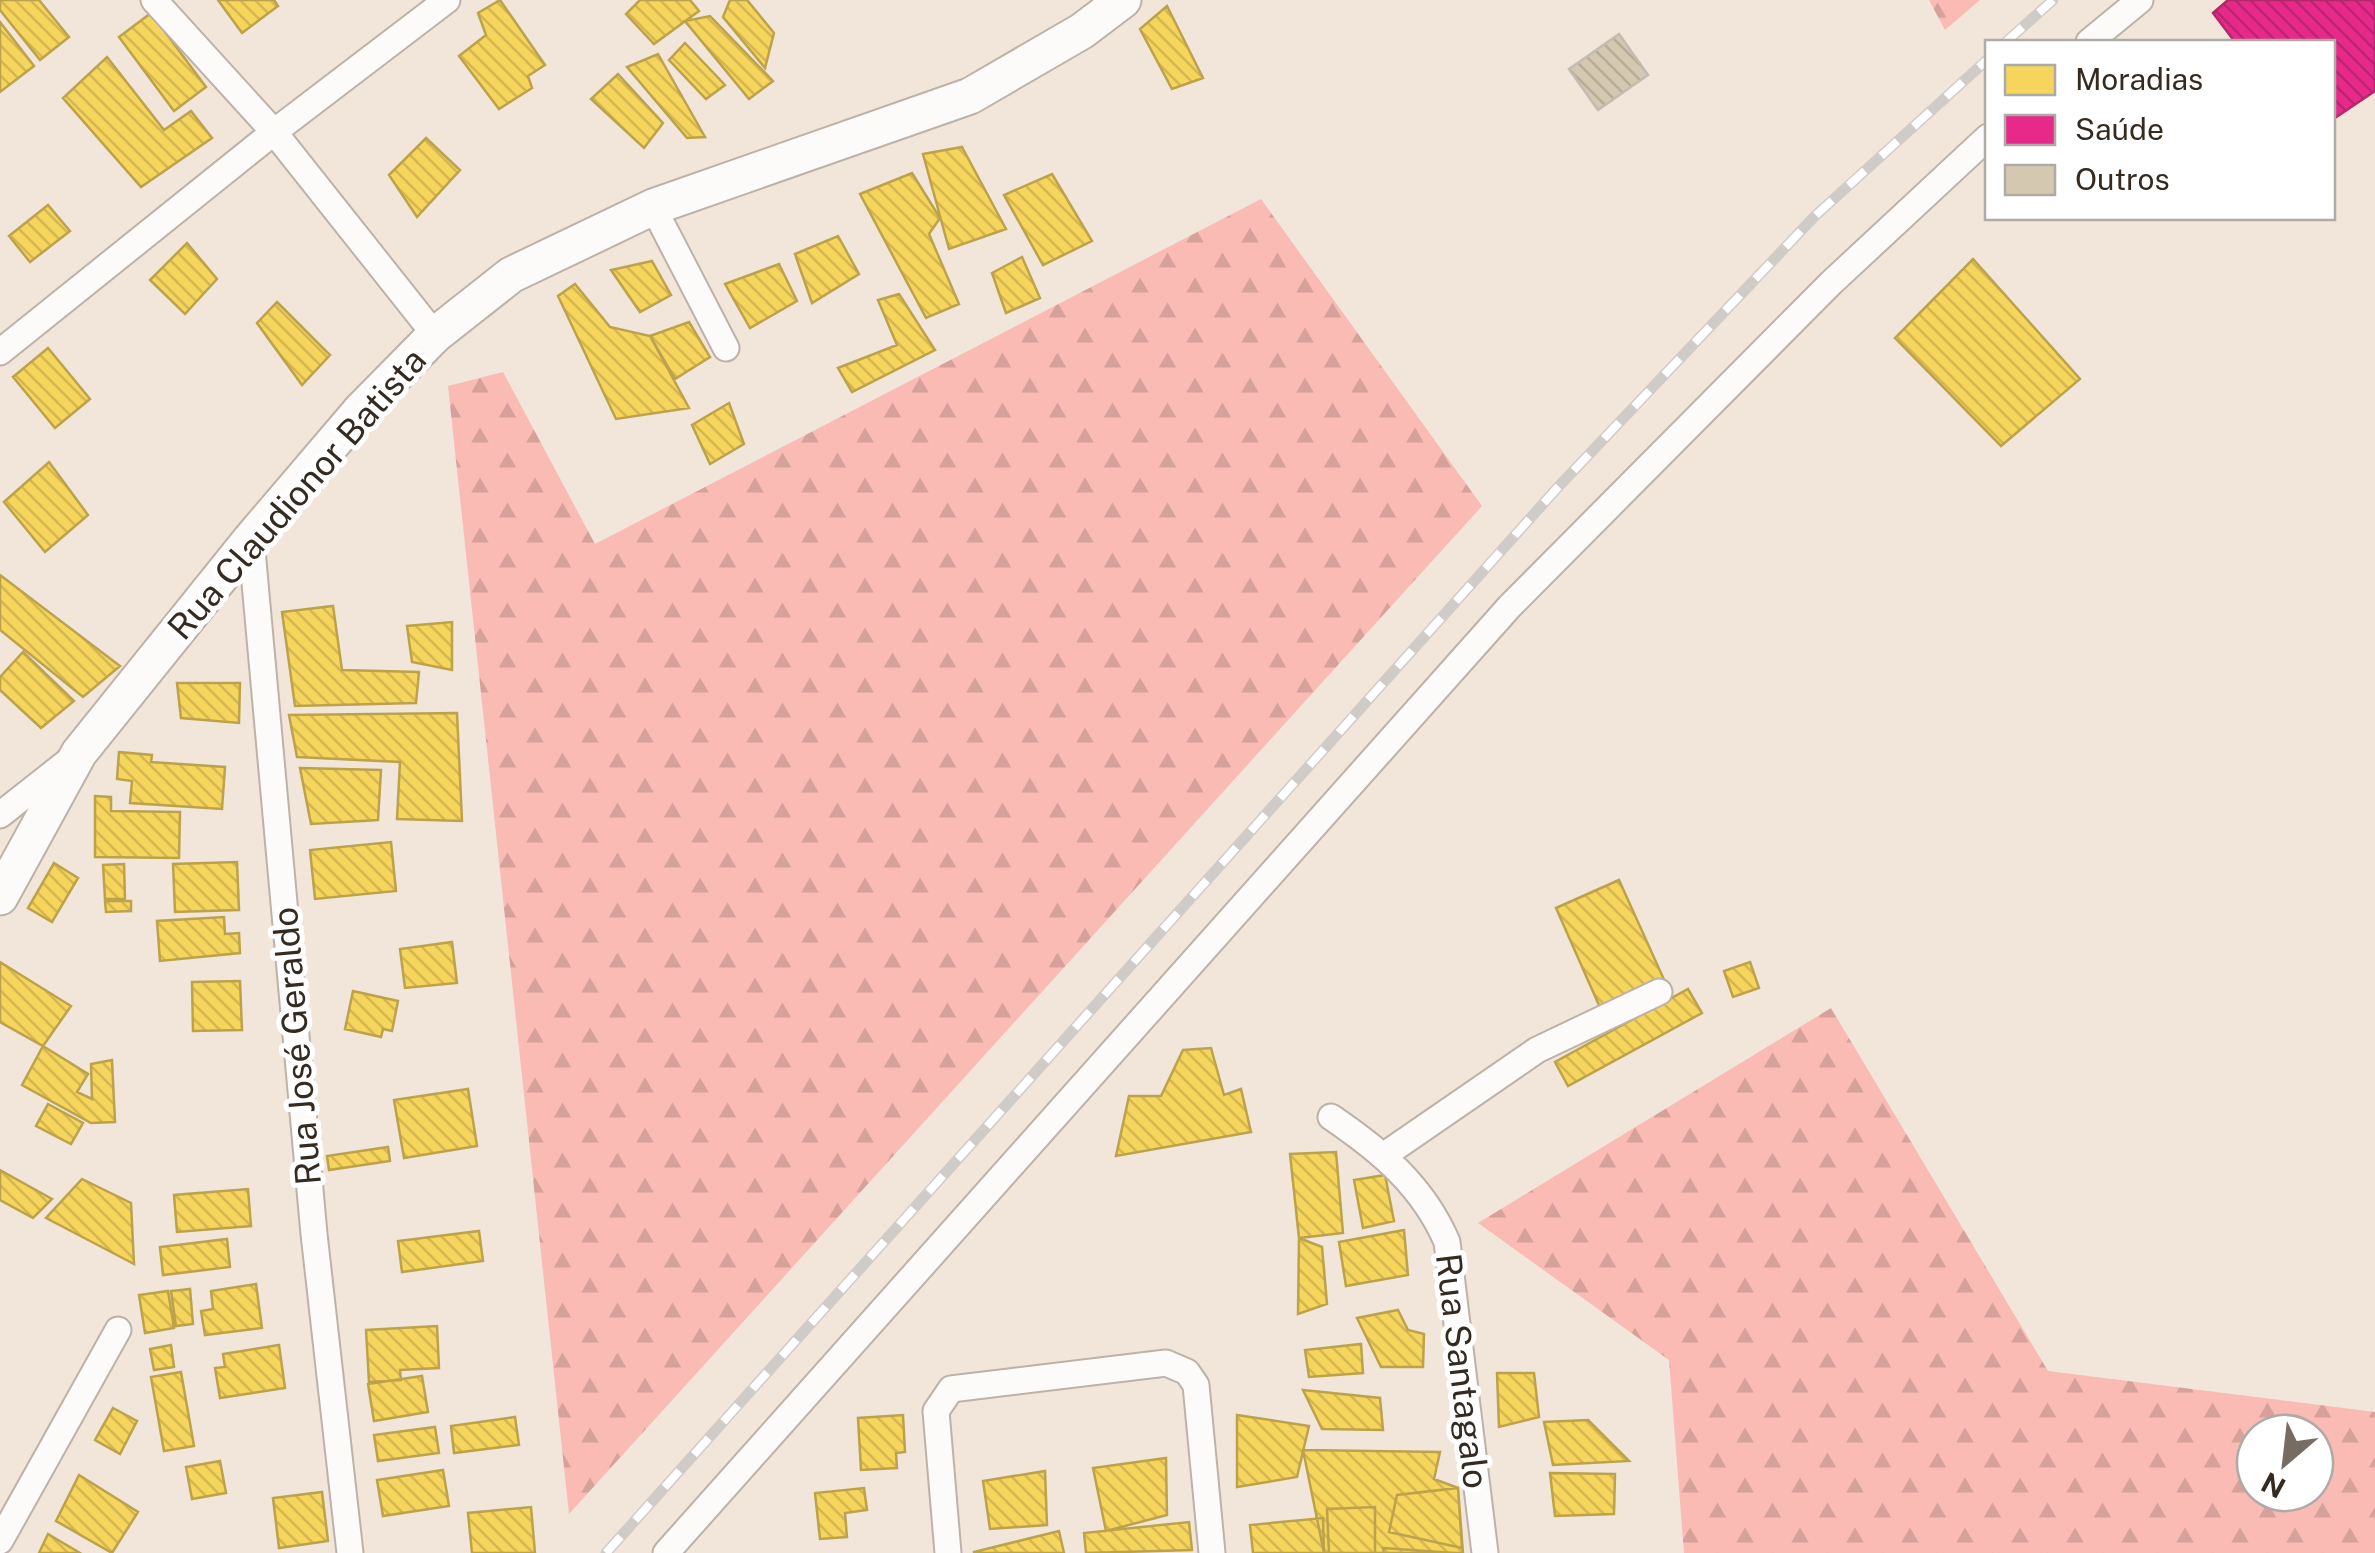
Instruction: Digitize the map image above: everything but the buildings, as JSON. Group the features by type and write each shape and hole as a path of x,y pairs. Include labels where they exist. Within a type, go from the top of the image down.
{"main road":[{"name":"Rua Claudionor Batista","path":"0,896 79,753 250,539 361,410 434,335 511,275 652,206 970,96 1082,31 1124,0"}],"street":[{"path":"154,0 274,132 434,335"},
{"path":"0,352 274,132 447,0"},
{"path":"2091,40 2140,0"},
{"path":"670,1551 1510,606 1831,283 1985,140"},
{"path":"652,206 726,348"},
{"name":"Rua José Geraldo","path":"250,539 314,1234 350,1553"},
{"path":"0,815 79,753"},
{"path":"1386,1154 1537,1050 1658,992"},
{"name":"Rua Santagalo","path":"1331,1117 1386,1154 1435,1215 1447,1242 1485,1553"},
{"path":"0,1541 118,1330"},
{"path":"948,1553 936,1412 951,1388 1140,1364 1166,1364 1188,1372 1196,1384 1212,1553"}],"green space":[{"path":"1929,0 1980,0 1945,30"},
{"path":"1261,199 1482,506 569,1514 448,386 503,372 595,544"},
{"path":"1831,1008 2048,1371 2375,1412 2375,1553 1684,1553 1669,1360 1478,1223"}],"railway":[{"path":"2008,40 2053,0"},
{"path":"606,1553 1559,486 1815,216 1985,62"}]}
